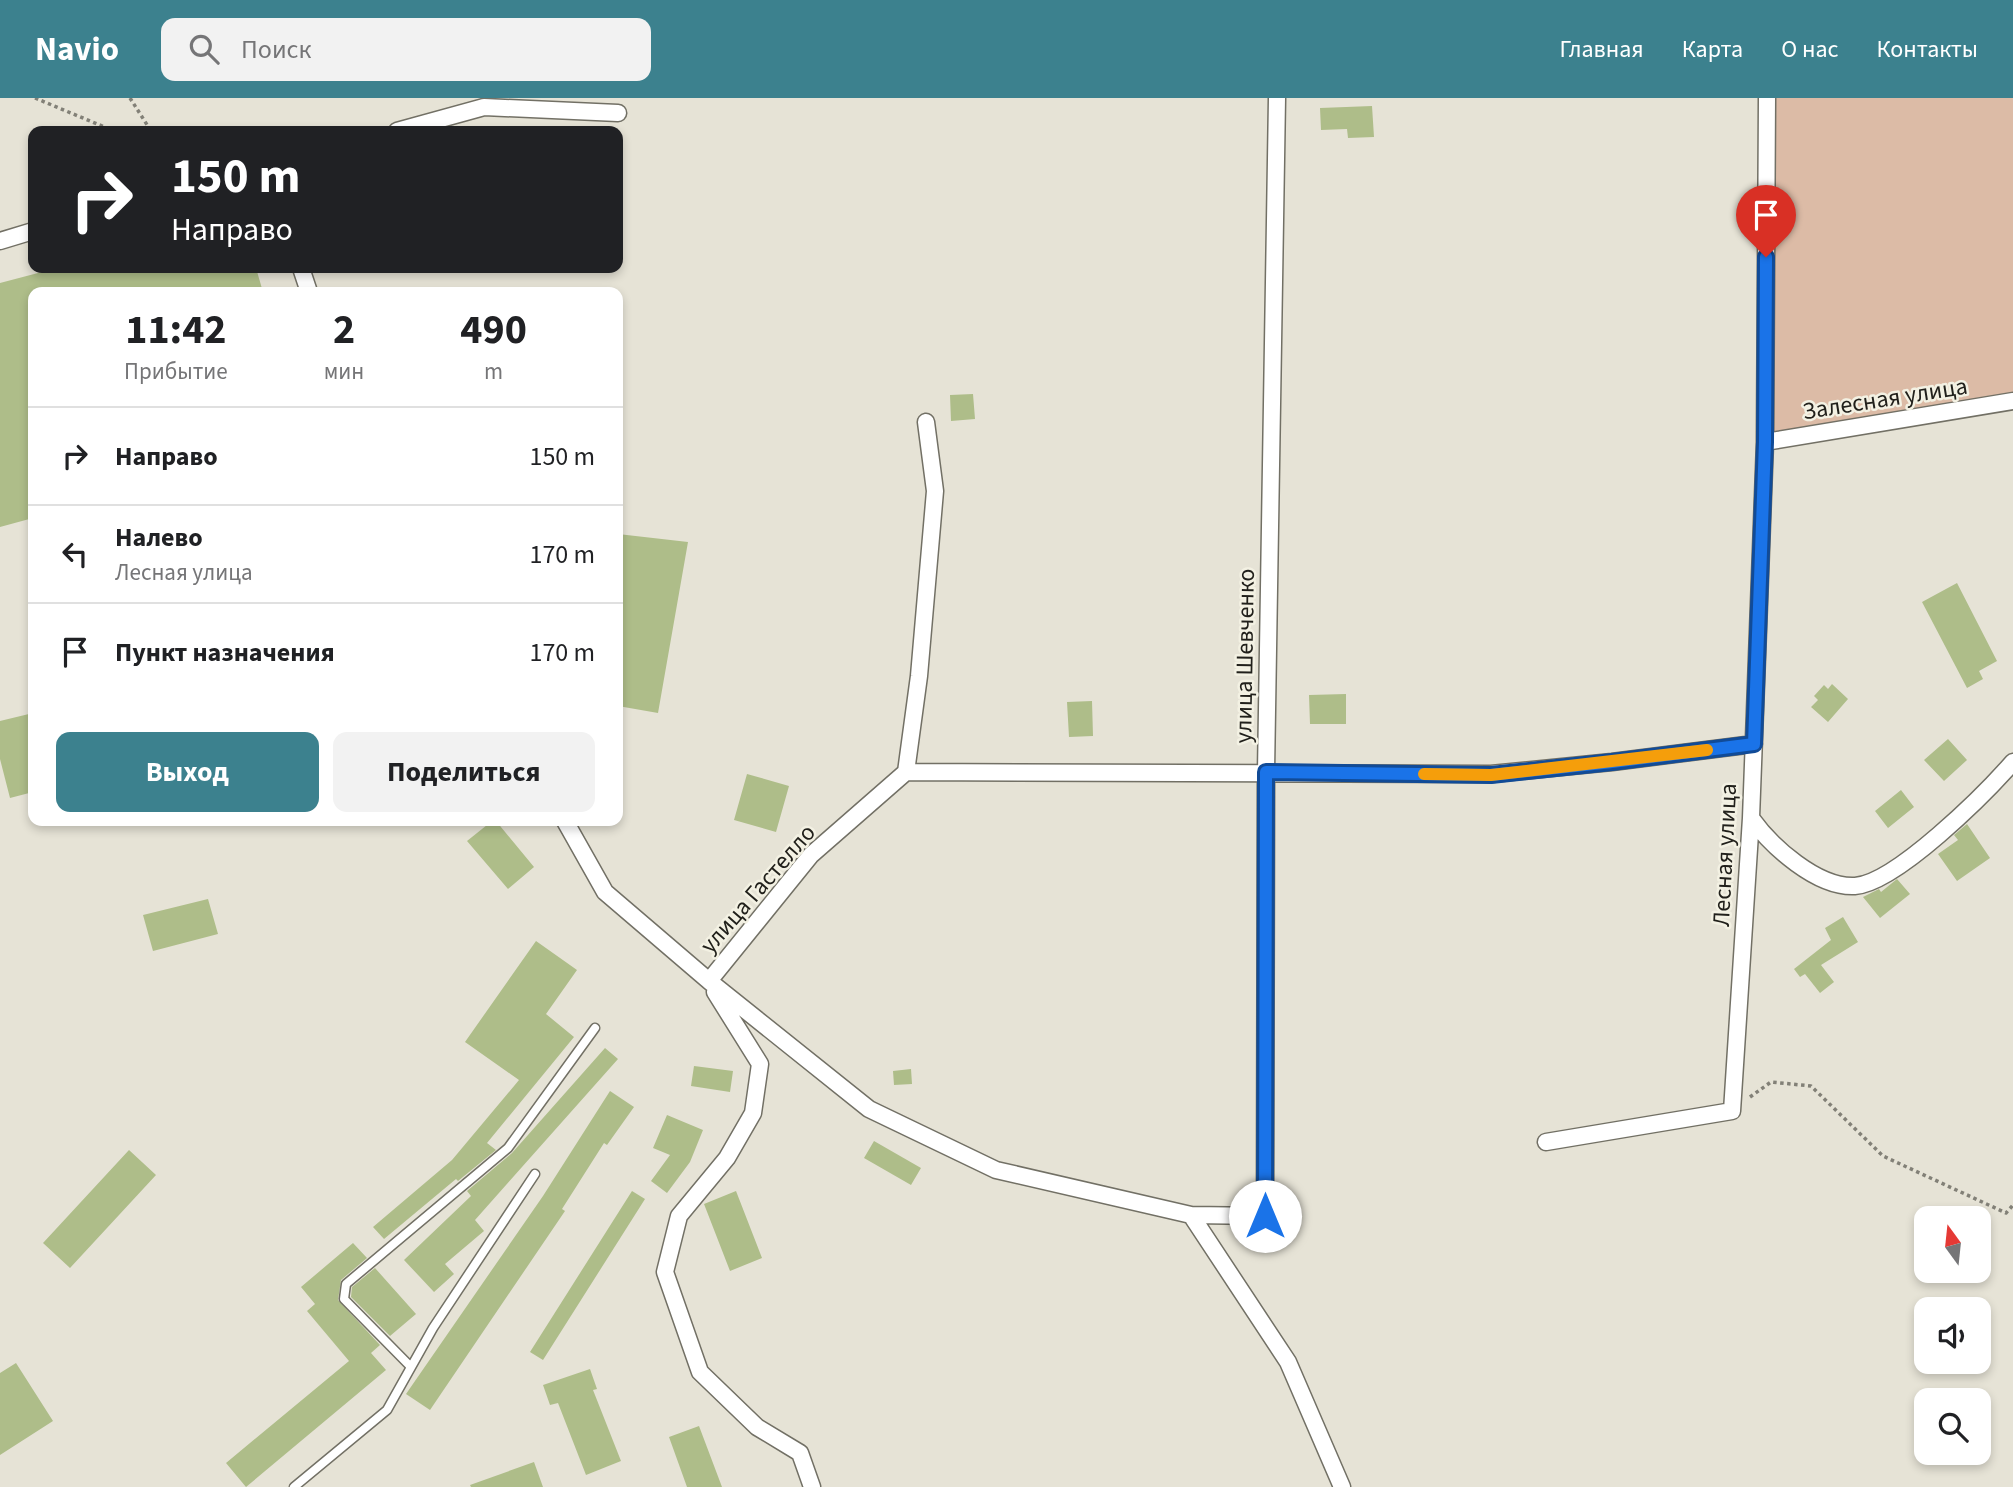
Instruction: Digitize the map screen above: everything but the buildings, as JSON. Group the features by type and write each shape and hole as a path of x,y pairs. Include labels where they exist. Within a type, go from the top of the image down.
{"street":[{"name":"улица Шевченко","path":"1191,1215 1265,1216 1266,772 1277,98"},
{"name":"Лесная улица","path":"1732,1111 1751,818 1765,442 1767,98"},
{"path":"411,126 481,102 618,113"},
{"path":"0,241 28,233"},
{"name":"Залесная улица","path":"1765,442 2013,401"},
{"path":"926,422 935,491 919,676 906,772 1491,775 1754,744"},
{"path":"1751,818 1780,850 1805,869 1839,885 1857,886 1885,875 1932,840 1986,793 2013,762"},
{"name":"улица Гастелло","path":"813,1487 800,1453 757,1427 700,1373 665,1272 679,1216 727,1158 752,1113 760,1064 709,981 811,855 906,772"},
{"path":"568,826 605,892 709,981 869,1109 996,1170 1191,1215 1288,1362 1342,1487"},
{"path":"1546,1142 1732,1111"}],"lane":[{"path":"411,1367 344,1299 346,1284 508,1148 595,1028"},
{"path":"294,1487 387,1410 433,1328 535,1174"}],"path":[{"path":"35,98 102,126"},
{"path":"130,98 148,126"},
{"path":"1732,1111 1771,1082 1811,1086 1883,1156 2006,1213 2013,1205"}],"shaded area":[{"path":"1767,98 2013,98 2013,401 1765,442"}],"slow traffic":[{"path":"1424,774 1491,775 1707,750"}],"route":[{"path":"1265,1216 1266,772 1491,775 1754,744 1765,442 1766,257"}]}
